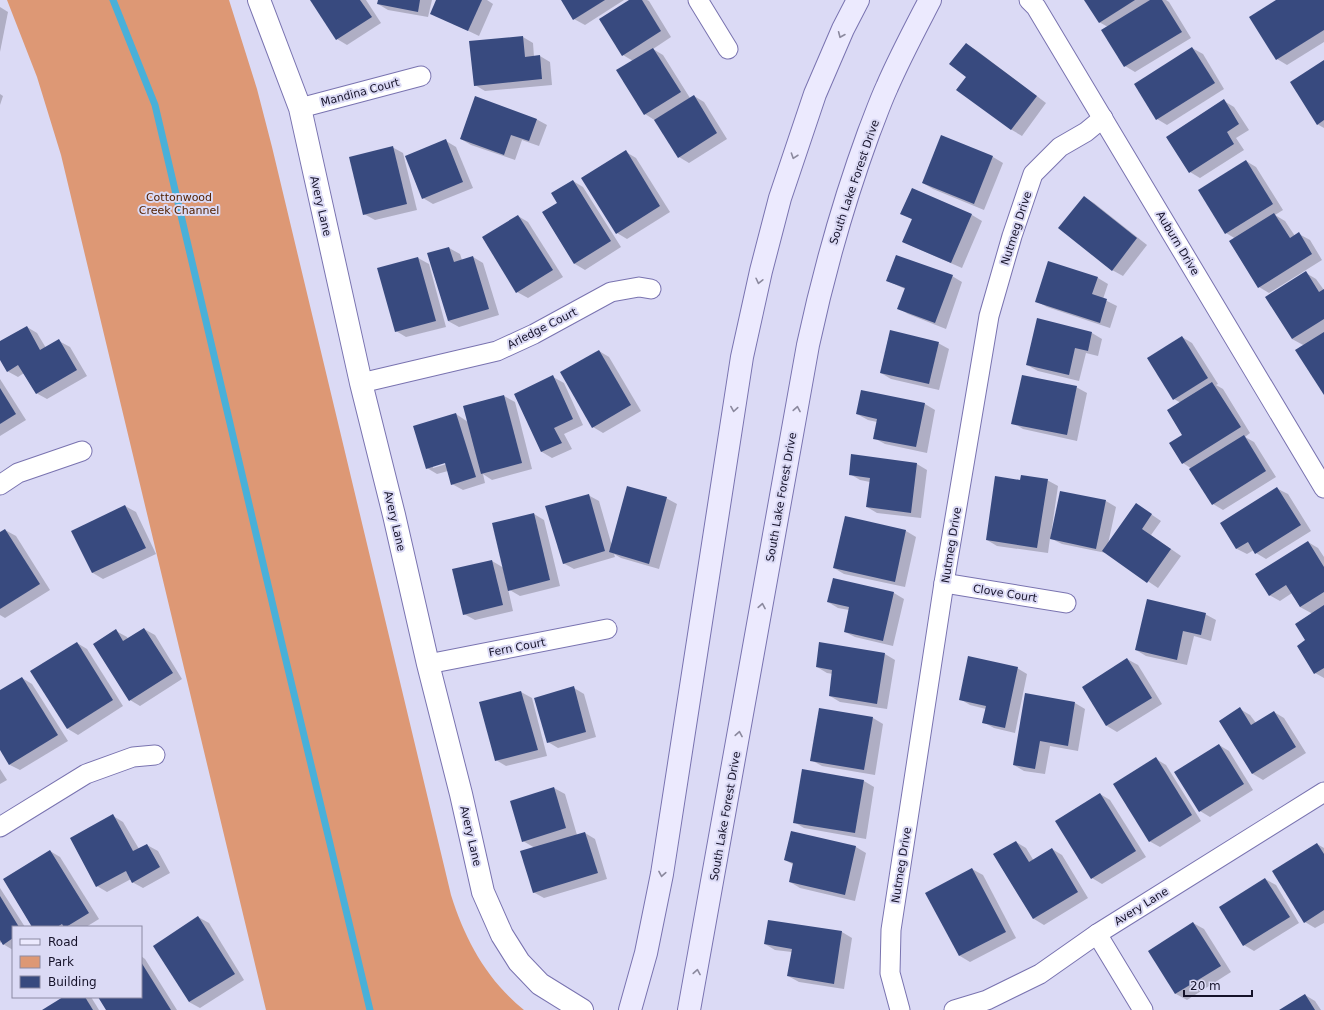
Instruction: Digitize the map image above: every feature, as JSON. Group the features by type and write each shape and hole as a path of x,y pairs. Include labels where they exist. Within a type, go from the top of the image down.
{"main road":[{"path":"630,1010 646,953 662,874 742,357 761,271 780,198 815,94 843,29 858,0"},
{"name":"South Lake Forest Drive","path":"689,1010 808,345 822,283 836,228 856,167 886,88 930,0"}],"street":[{"name":"Avery Lane","path":"259,0 300,108 361,383 394,515 428,664 461,794 483,892 502,935 518,962 540,984 582,1010"},
{"path":"698,0 728,49"},
{"name":"Auburn Drive","path":"1029,0 1036,7 1324,488"},
{"name":"Mandina Court","path":"300,108 421,76"},
{"name":"Nutmeg Drive","path":"900,1010 890,973 891,930 944,583 989,316 1012,236 1033,174 1060,147 1086,132 1103,118"},
{"name":"Arledge Court","path":"361,383 497,351 534,334 611,292 639,286 651,289"},
{"path":"0,485 18,473 82,451"},
{"name":"Clove Court","path":"944,583 1066,603"},
{"name":"Fern Court","path":"428,664 607,629"},
{"path":"0,827 86,774 133,757 155,755"},
{"name":"Avery Lane","path":"954,1010 987,1000 1040,974 1096,934 1324,792"},
{"path":"1096,934 1143,1010"}],"green space":[{"name":"Cottonwood Creek Channel","path":"7,0 229,0 257,89 272,147 451,895 463,928 479,958 499,986 524,1010 266,1010 61,155 37,77"}],"building":[{"path":"310,0 360,0 372,17 336,40"},
{"path":"378,0 420,0 418,12 377,4"},
{"path":"436,0 482,0 468,31 430,14"},
{"path":"561,0 605,0 573,20"},
{"path":"629,0 642,0 661,31 622,56 599,19"},
{"path":"1084,0 1135,0 1099,23"},
{"path":"1150,0 1162,0 1182,32 1124,67 1101,30"},
{"path":"1276,0 1324,0 1324,30 1276,60 1249,17"},
{"path":"523,36 525,57 540,55 542,79 474,86 469,41"},
{"path":"966,43 1037,96 1011,130 956,90 966,77 949,64"},
{"path":"1192,47 1215,83 1156,120 1134,84"},
{"path":"653,48 681,92 644,115 616,70"},
{"path":"1324,60 1324,120 1317,125 1290,82"},
{"path":"694,95 717,133 678,158 654,120"},
{"path":"475,96 537,119 529,141 511,135 504,155 460,139"},
{"path":"1224,99 1239,124 1227,132 1234,144 1189,173 1166,137"},
{"path":"941,135 993,156 974,204 922,183"},
{"path":"446,139 463,182 422,199 405,156"},
{"path":"393,146 407,204 363,215 349,157"},
{"path":"626,150 660,206 616,234 581,178"},
{"path":"1246,160 1273,204 1225,234 1198,190"},
{"path":"573,180 611,241 574,264 542,212 557,203 551,193"},
{"path":"912,188 972,214 951,263 902,242 912,219 900,214"},
{"path":"1084,196 1137,238 1112,271 1058,228"},
{"path":"1274,213 1290,238 1299,232 1312,254 1258,288 1229,241"},
{"path":"518,215 553,270 516,293 482,237"},
{"path":"449,247 454,262 473,256 489,309 448,321 427,253"},
{"path":"896,255 953,275 935,323 897,309 905,288 886,281"},
{"path":"418,257 436,321 395,332 377,268"},
{"path":"1048,261 1098,277 1092,294 1107,299 1100,323 1035,302"},
{"path":"1306,271 1319,292 1324,289 1324,319 1292,339 1265,297"},
{"path":"1037,318 1092,332 1088,351 1075,348 1069,375 1026,365"},
{"path":"27,326 40,350 59,339 77,370 36,394 18,365 7,372 0,360 0,341"},
{"path":"890,330 939,342 929,384 880,373"},
{"path":"1324,332 1324,395 1295,350"},
{"path":"1182,336 1208,378 1173,400 1147,358"},
{"path":"599,350 631,405 592,428 560,372"},
{"path":"553,375 573,419 554,428 562,443 541,452 514,394"},
{"path":"1022,375 1077,386 1067,435 1011,424"},
{"path":"1212,382 1241,427 1182,464 1169,443 1182,435 1167,410"},
{"path":"0,388 16,414 0,424"},
{"path":"861,390 925,403 916,447 873,439 877,419 856,414"},
{"path":"504,395 522,463 481,474 463,406"},
{"path":"456,413 476,477 451,485 445,463 426,469 413,426"},
{"path":"1244,435 1266,471 1212,505 1189,469"},
{"path":"851,454 917,463 911,513 866,507 870,478 849,475"},
{"path":"1021,475 1048,479 1037,548 986,540 995,476 1020,480"},
{"path":"627,486 667,497 649,564 609,552"},
{"path":"1277,487 1301,525 1255,554 1248,542 1236,549 1220,523"},
{"path":"1060,491 1106,500 1096,549 1050,539"},
{"path":"589,494 605,551 563,564 545,506"},
{"path":"1136,503 1152,514 1142,529 1171,549 1147,583 1102,551"},
{"path":"125,505 146,548 92,573 71,531"},
{"path":"534,513 550,580 508,591 492,523"},
{"path":"845,516 906,530 895,582 833,568"},
{"path":"5,529 40,584 0,609 0,532"},
{"path":"1308,541 1324,567 1324,592 1300,607 1286,585 1269,596 1255,574"},
{"path":"492,560 503,605 463,615 452,569"},
{"path":"833,578 894,592 883,641 844,632 849,607 827,602"},
{"path":"1147,599 1206,613 1201,635 1183,631 1177,660 1135,650"},
{"path":"1324,605 1324,668 1314,674 1297,646 1305,640 1295,624"},
{"path":"144,628 173,673 129,701 93,644 116,629 123,641"},
{"path":"77,642 113,700 67,729 30,671"},
{"path":"819,642 885,653 877,704 829,696 832,670 816,667"},
{"path":"968,656 1018,667 1005,728 982,723 986,706 959,700"},
{"path":"1127,658 1152,698 1106,726 1082,687"},
{"path":"22,677 58,735 9,765 0,750 0,690"},
{"path":"574,686 586,732 547,743 534,698"},
{"path":"521,691 538,750 495,761 479,702"},
{"path":"1025,693 1075,702 1068,746 1040,741 1035,769 1013,765"},
{"path":"1240,707 1251,725 1274,711 1296,747 1252,774 1219,721"},
{"path":"819,708 873,717 864,770 810,761"},
{"path":"1219,744 1244,784 1199,812 1174,772"},
{"path":"1156,757 1192,815 1149,842 1113,784"},
{"path":"802,769 864,780 855,833 793,823"},
{"path":"554,787 566,828 522,842 510,801"},
{"path":"1100,793 1136,851 1091,879 1055,821"},
{"path":"113,814 133,851 147,844 160,867 132,883 126,871 96,887 70,838"},
{"path":"791,831 856,846 845,895 789,882 793,863 784,860"},
{"path":"585,832 598,873 533,893 520,851"},
{"path":"1016,841 1029,862 1052,848 1078,892 1033,919 993,854"},
{"path":"1317,843 1324,854 1324,910 1304,923 1272,871"},
{"path":"50,850 89,913 68,926 63,926 62,924 59,926 31,926 3,879"},
{"path":"972,868 1006,932 959,956 925,893"},
{"path":"1265,878 1290,917 1243,946 1219,907"},
{"path":"0,896 18,926 12,926 12,939 3,945 0,940"},
{"path":"198,916 235,974 189,1002 153,946"},
{"path":"768,920 842,931 834,984 787,976 792,949 764,944"},
{"path":"1193,922 1221,966 1175,994 1148,951"},
{"path":"142,964 171,1010 106,1010 99,998 142,998"},
{"path":"1305,994 1315,1010 1279,1010"},
{"path":"61,998 86,998 93,1010 42,1010"}],"waterway":[{"path":"113,0 155,105 370,1010"}]}
